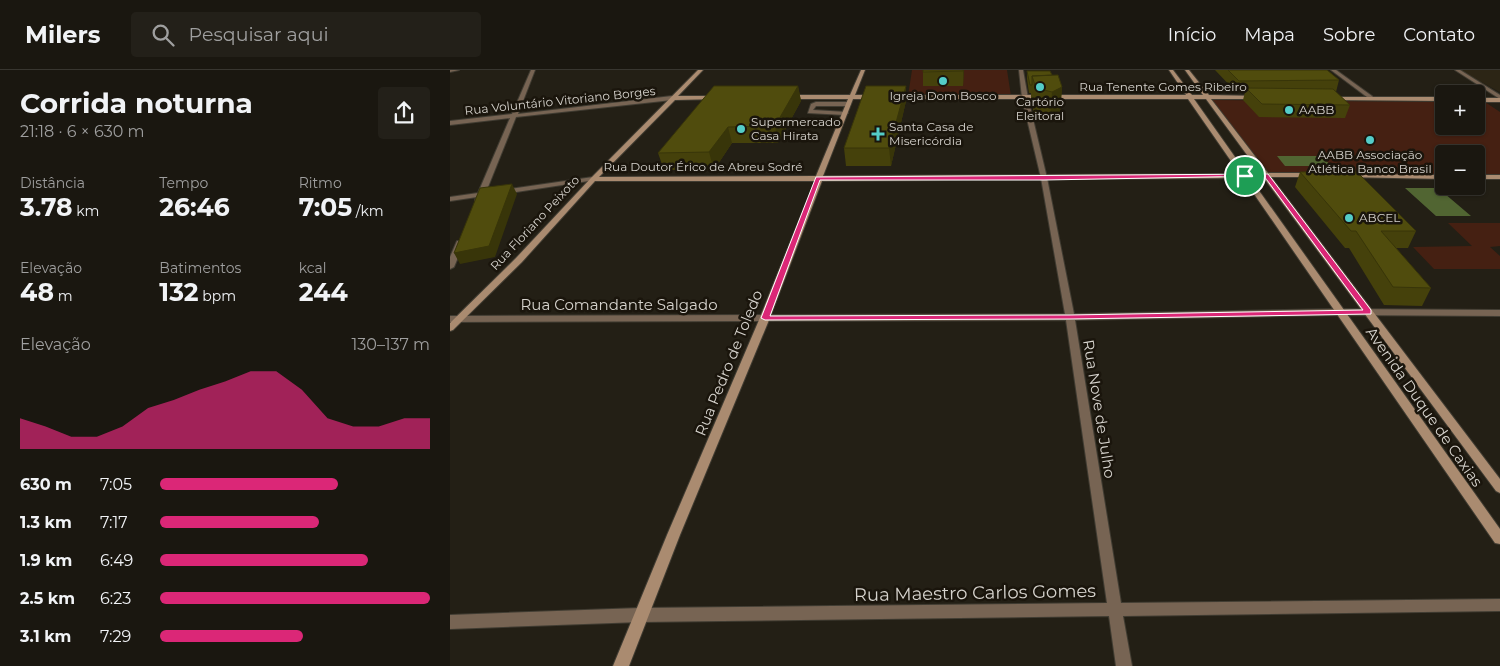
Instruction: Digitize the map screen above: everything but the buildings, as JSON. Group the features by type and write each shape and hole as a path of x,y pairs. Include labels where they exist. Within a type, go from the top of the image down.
{"main road":[{"name":"Rua Floriano Peixoto","path":"450,328 454,319 519,260 593,179 701,70"},
{"name":"Rua Pedro de Toledo","path":"621,666 640,615 765,318 818,178 863,70"},
{"name":"Avenida Duque de Caxias","path":"1172,70 1500,539"},
{"name":"Avenida Duque de Caxias","path":"1187,70 1500,488"},
{"path":"781,98 848,105 880,97"},
{"name":"Rua Tenente Gomes Ribeiro","path":"890,97 1265,97"},
{"path":"672,98 722,98"},
{"path":"1324,98 1435,99"},
{"path":"1485,99 1500,98"},
{"name":"Rua Doutor Érico de Abreu Sodré","path":"593,179 1325,176"},
{"path":"1335,176 1435,177"},
{"path":"1485,177 1500,178"}],"street":[{"path":"450,71 457,70"},
{"path":"477,204 533,70"},
{"name":"Rua Nove de Julho","path":"1022,70 1025,98 1044,178 1070,317 1124,666"},
{"path":"1333,70 1373,99"},
{"path":"1457,70 1500,98"},
{"name":"Rua Voluntário Vitoriano Borges","path":"450,123 672,98"},
{"path":"816,104 848,105 810,112 816,104"},
{"path":"499,192 593,179"},
{"path":"450,199 490,194"},
{"path":"450,267 465,231"},
{"path":"450,311 454,319"},
{"name":"Rua Comandante Salgado","path":"454,319 1070,317 1340,312 1500,314"},
{"name":"Rua Maestro Carlos Gomes","path":"450,622 640,615 1115,611 1500,604"}],"shaded area":[{"path":"912,70 1007,70 1011,96 908,96"},
{"path":"1458,70 1500,70 1500,92"},
{"name":"AABB Associação Atlética Banco Brasil","path":"1211,100 1435,102 1435,135 1485,135 1485,102 1500,112 1500,175 1485,175 1485,145 1435,145 1435,174 1266,174"},
{"path":"1277,156 1322,156 1331,166 1285,166"},
{"path":"1405,188 1435,188 1435,195 1446,195 1471,216 1436,216"},
{"path":"1448,223 1500,223 1500,246 1490,247 1500,256 1500,269 1434,269 1413,247 1472,246"}],"place":[{"name":"Igreja Dom Bosco","path":"943,81"},
{"name":"Cartório Eleitoral","path":"1040,87"},
{"name":"AABB","path":"1289,110"},
{"name":"Supermercado Casa Hirata","path":"741,129"},
{"name":"Santa Casa de Misericórdia","path":"878,134"},
{"name":"AABB Associação Atlética Banco Brasil","path":"1370,140"},
{"name":"ABCEL","path":"1349,218"}],"route":[{"path":"1266,175 1368,312 1070,317 765,318 818,178 1245,176 1266,175"}]}
